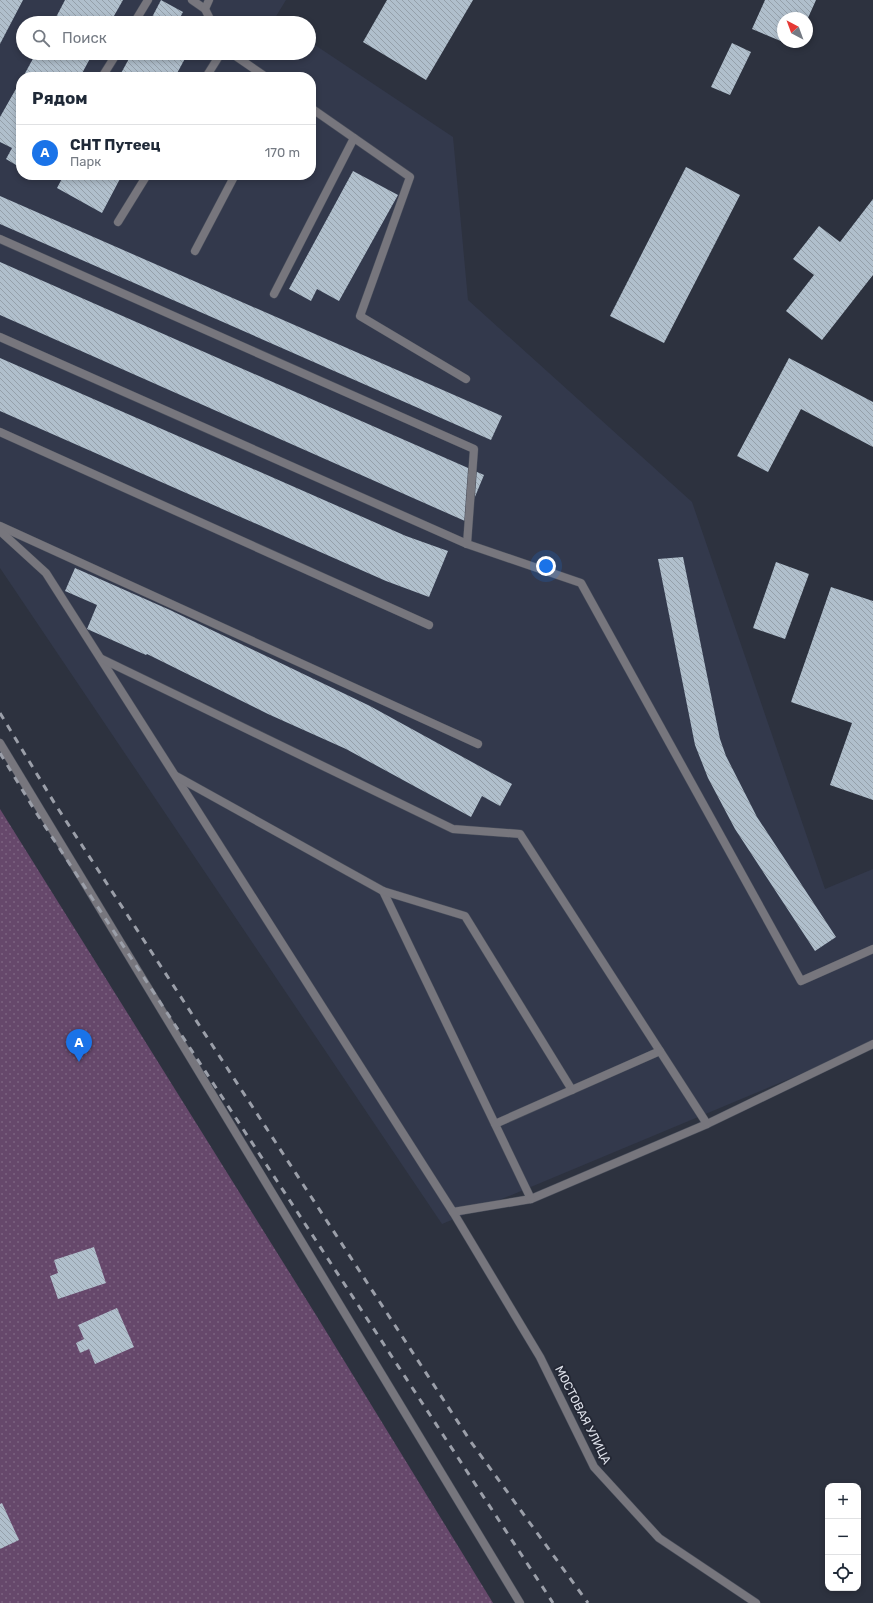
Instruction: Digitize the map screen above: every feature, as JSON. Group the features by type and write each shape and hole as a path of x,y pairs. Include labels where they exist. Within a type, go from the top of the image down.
{"street":[{"path":"138,16 148,0"},
{"path":"192,0 205,9 208,16"},
{"path":"205,9 209,0"},
{"path":"105,72 113,60"},
{"path":"209,72 217,60"},
{"path":"241,60 259,72"},
{"path":"316,111 410,177 360,316 466,379"},
{"path":"274,294 354,138"},
{"path":"118,222 144,180"},
{"path":"195,251 232,180"},
{"path":"0,239 474,449 467,544"},
{"path":"0,337 467,544 581,583 801,981 873,949"},
{"path":"0,432 429,626"},
{"path":"0,526 478,744"},
{"name":"МОСТОВАЯ УЛИЦА","path":"0,531 46,573 453,1212 540,1357 594,1467 659,1538 756,1603"},
{"path":"101,659 453,829 520,834 706,1124"},
{"path":"0,743 520,1603"},
{"path":"175,775 383,891 465,916 572,1090"},
{"path":"383,891 531,1199"},
{"path":"453,1212 531,1199 706,1124 873,1044"},
{"path":"495,1124 660,1051"}],"shaded area":[{"path":"0,0 286,0 276,16 16,16 16,60 316,60 316,46 453,137 468,300 692,502 825,889 873,869 873,1044 442,1224 0,568"},
{"path":"0,809 316,1315 493,1603 0,1603"}],"building":[{"path":"0,0 23,0 0,44"},
{"path":"65,0 123,0 114,16 57,16"},
{"path":"161,0 183,12 181,16 153,16"},
{"path":"387,0 473,0 426,80 363,42"},
{"path":"765,0 816,0 811,12 777,12 777,39 752,29"},
{"path":"732,43 751,52 730,95 711,87"},
{"path":"32,60 89,60 83,72 26,72"},
{"path":"128,60 184,60 178,72 122,72"},
{"path":"16,89 16,165 6,159 12,148 0,142 0,117"},
{"path":"686,167 740,195 664,343 610,316"},
{"path":"353,171 398,195 339,301 317,289 311,301 289,289"},
{"path":"61,180 119,180 102,213 57,188"},
{"path":"0,196 502,416 491,440 0,224"},
{"path":"873,199 873,275 822,340 786,311 814,275 793,259 819,226 840,242"},
{"path":"0,262 484,475 465,521 0,315"},
{"path":"0,358 406,536 448,551 429,597 386,581 0,411"},
{"path":"789,358 873,402 873,447 801,409 768,472 737,456"},
{"path":"683,557 720,739 726,756 757,817 836,937 815,951 735,829 708,778 695,745 658,559"},
{"path":"776,562 809,574 785,639 753,628"},
{"path":"75,568 170,610 370,706 512,784 500,806 482,796 471,817 346,749 268,714 147,654 146,655 87,629 97,605 65,591"},
{"path":"831,587 873,601 873,800 830,785 852,723 791,702"},
{"path":"94,1247 106,1283 58,1299 50,1276 58,1273 54,1260"},
{"path":"117,1308 134,1347 95,1364 89,1349 80,1353 76,1343 84,1339 78,1325"},
{"path":"2,1503 19,1540 0,1549 0,1504"}],"railway":[{"path":"0,713 55,804 471,1442 588,1603"},
{"path":"0,753 37,814 553,1603"}],"place":[{"name":"СНТ Путеец","path":"79,1062"}]}
